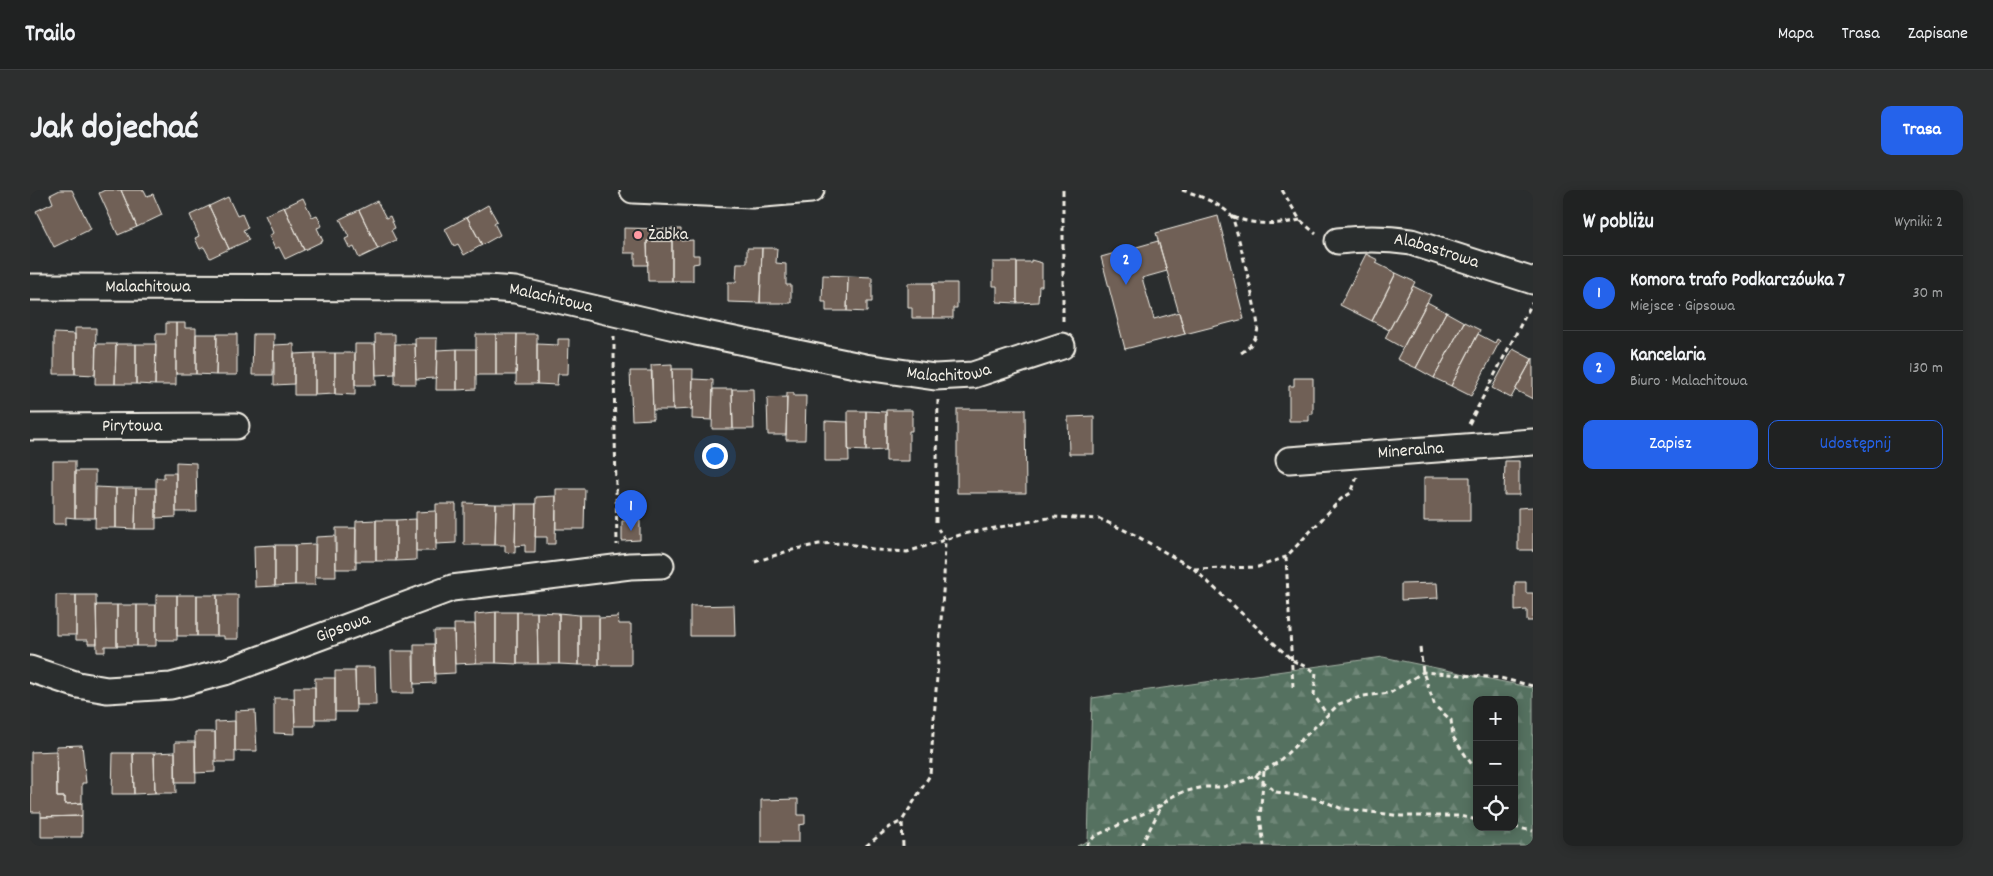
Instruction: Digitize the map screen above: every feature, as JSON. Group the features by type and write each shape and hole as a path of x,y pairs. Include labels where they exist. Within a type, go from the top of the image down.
{"street":[{"path":"633,190 752,195 811,190"},
{"name":"Alabastrowa","path":"1338,241 1363,238 1411,242 1533,281"},
{"name":"Malachitowa","path":"30,287 487,288 515,290 617,314 865,367 940,377 972,375 1058,346"},
{"name":"Pirytowa","path":"30,427 236,426"},
{"name":"Mineralna","path":"1289,460 1533,442"},
{"name":"Gipsowa","path":"30,669 78,685 107,690 171,686 225,672 452,588 616,568 661,565"}],"path":[{"path":"1058,346 1055,336 1063,330 1062,190"},
{"path":"1182,190 1214,203 1233,217 1253,222 1283,224 1300,220"},
{"path":"1282,190 1300,220 1310,231 1326,240 1338,241"},
{"path":"1233,217 1259,320 1254,342 1248,349 1238,354"},
{"path":"1457,447 1533,301"},
{"path":"616,568 616,444 613,422 615,323 617,314"},
{"path":"936,522 936,435 940,377"},
{"path":"1194,569 1258,566 1286,557 1340,499"},
{"path":"755,562 788,550 819,544 845,543 894,552 907,552 945,539 1054,517 1100,519 1135,535 1194,569 1292,660 1316,672 1314,695 1327,714"},
{"path":"866,846 890,827 902,821 930,776 944,604 945,539 938,529"},
{"path":"1286,557 1293,687"},
{"path":"1420,648 1423,672 1435,706 1451,720 1453,737 1473,766"},
{"path":"1141,846 1162,805 1170,797 1204,786 1223,787 1255,775 1277,763 1339,704 1363,696 1390,693 1423,672 1500,678 1533,686"},
{"path":"1264,770 1260,817 1264,846"},
{"path":"1255,775 1276,792 1319,798 1340,808 1401,816 1460,816 1473,819"},
{"path":"1086,846 1095,836 1162,805"},
{"path":"902,821 903,846"},
{"path":"1518,828 1533,831"}],"green space":[{"path":"1383,657 1533,688 1533,846 1077,846 1088,841 1092,698"}],"building":[{"path":"60,190 72,190 91,229 54,247 36,211 53,203 50,195"},
{"path":"105,190 121,190 137,227 118,235 99,193"},
{"path":"121,190 144,190 147,196 153,194 162,215 137,227"},
{"path":"228,197 237,216 242,214 248,228 243,230 249,240 229,249 209,206"},
{"path":"303,198 312,217 317,215 322,226 317,228 323,241 304,250 284,207"},
{"path":"377,201 386,218 390,216 395,228 391,230 396,240 378,249 359,210"},
{"path":"488,205 497,221 494,223 500,235 482,245 467,217"},
{"path":"209,206 229,249 210,258 204,247 200,249 195,238 199,236 190,215"},
{"path":"284,207 304,250 285,259 279,247 275,249 269,236 273,233 265,215"},
{"path":"359,210 378,249 359,258 354,247 350,249 345,239 349,237 340,219"},
{"path":"1218,216 1244,319 1185,334 1156,233"},
{"path":"467,217 482,245 464,255 458,244 454,246 445,229"},
{"path":"624,228 672,229 672,241 647,241 648,265 635,265 635,253 624,253"},
{"path":"672,229 681,229 681,241 693,240 693,255 699,255 699,263 693,264 693,281 672,281"},
{"path":"647,241 672,241 672,281 648,281"},
{"path":"1158,241 1167,271 1142,278 1154,319 1179,312 1185,334 1125,349 1101,257"},
{"path":"747,248 762,248 760,303 728,302 728,282 736,282 737,263 747,263"},
{"path":"762,248 777,248 776,263 786,264 786,285 791,285 791,303 760,303"},
{"path":"1366,254 1378,260 1376,263 1396,273 1372,321 1340,305"},
{"path":"1031,260 1042,263 1042,286 1039,286 1038,302 1017,303 1017,262 1031,262"},
{"path":"993,262 1017,262 1017,303 997,302 997,286 993,286"},
{"path":"1396,273 1415,282 1389,330 1372,321"},
{"path":"823,275 848,276 847,311 826,311 826,302 822,302"},
{"path":"848,276 872,277 872,302 867,302 867,312 847,311"},
{"path":"908,283 933,283 933,318 912,318 912,308 908,308"},
{"path":"933,283 957,283 957,308 953,308 953,318 933,318"},
{"path":"1413,286 1431,295 1403,348 1385,338"},
{"path":"1427,302 1446,312 1416,368 1397,359"},
{"path":"1446,312 1464,322 1434,378 1416,368"},
{"path":"1464,322 1480,330 1451,386 1434,378"},
{"path":"166,323 176,323 176,385 155,385 156,334 166,334"},
{"path":"176,323 185,323 185,328 196,328 196,374 176,374"},
{"path":"75,328 96,328 95,375 75,374"},
{"path":"54,333 75,334 75,374 54,374"},
{"path":"196,334 217,334 216,375 196,374"},
{"path":"217,334 237,334 237,375 216,375"},
{"path":"253,334 274,334 273,375 252,375"},
{"path":"375,334 395,334 395,374 376,375"},
{"path":"476,334 496,334 496,375 476,375"},
{"path":"496,334 517,334 516,375 496,375"},
{"path":"517,334 537,334 537,384 516,384"},
{"path":"1478,334 1495,343 1497,339 1500,341 1471,396 1451,386"},
{"path":"415,338 437,338 436,378 416,379"},
{"path":"558,339 569,339 568,374 558,374 557,385 537,384 537,344 558,345"},
{"path":"96,344 116,344 115,384 95,384"},
{"path":"116,344 136,344 136,384 115,384"},
{"path":"136,344 156,344 155,385 136,384"},
{"path":"294,344 294,384 274,385 274,345"},
{"path":"355,344 375,344 376,385 355,385"},
{"path":"395,344 415,344 416,384 395,384"},
{"path":"457,349 476,349 476,389 457,390"},
{"path":"457,349 457,390 436,390 437,350"},
{"path":"1513,349 1532,359 1511,398 1492,388"},
{"path":"315,353 335,353 335,394 315,395"},
{"path":"315,353 315,395 294,395 294,354"},
{"path":"335,353 355,353 355,395 335,394"},
{"path":"1533,358 1533,399 1515,390"},
{"path":"672,364 673,410 653,410 651,365"},
{"path":"672,369 693,369 692,409 673,410"},
{"path":"630,371 652,371 653,419 632,420"},
{"path":"1294,378 1313,378 1313,414 1309,414 1309,421 1289,421 1289,386 1294,386"},
{"path":"693,379 713,380 712,420 692,419"},
{"path":"713,389 732,389 733,429 712,429"},
{"path":"732,389 753,389 754,429 733,429"},
{"path":"787,393 794,393 794,396 806,396 805,440 786,440"},
{"path":"787,397 786,435 768,435 767,398"},
{"path":"957,409 1025,409 1026,493 957,493"},
{"path":"886,410 912,410 912,431 909,431 909,461 886,461"},
{"path":"848,411 866,411 866,451 848,450"},
{"path":"866,411 886,412 886,450 866,451"},
{"path":"1094,416 1094,454 1069,454 1068,417"},
{"path":"825,421 848,422 849,461 825,461"},
{"path":"53,461 75,461 75,518 66,517 66,524 53,524"},
{"path":"1505,461 1519,461 1519,495 1504,495"},
{"path":"176,462 196,463 197,512 176,512"},
{"path":"75,471 95,471 95,518 75,518"},
{"path":"164,473 176,473 176,517 156,518 156,478 164,478"},
{"path":"1424,477 1470,477 1470,521 1424,521"},
{"path":"96,487 116,488 116,528 95,528"},
{"path":"116,488 136,488 135,529 116,528"},
{"path":"136,488 156,488 156,529 135,529"},
{"path":"556,489 585,489 584,529 556,529"},
{"path":"556,496 555,544 547,544 547,537 535,537 536,497"},
{"path":"464,503 496,504 495,545 464,545"},
{"path":"436,504 456,504 456,543 436,544"},
{"path":"496,504 516,504 515,553 505,552 505,545 495,545"},
{"path":"516,504 536,504 535,552 525,552 525,545 515,546"},
{"path":"1533,507 1533,550 1518,550 1518,508"},
{"path":"436,511 436,551 416,551 416,512"},
{"path":"416,519 416,560 396,561 396,520"},
{"path":"376,520 396,520 396,561 376,561"},
{"path":"376,520 376,561 355,561 356,521"},
{"path":"622,521 640,521 640,540 622,541"},
{"path":"336,528 356,528 356,569 336,569"},
{"path":"335,536 336,577 315,577 316,537"},
{"path":"315,544 315,585 295,585 295,545"},
{"path":"275,545 275,586 255,587 254,546"},
{"path":"275,545 295,545 295,585 275,586"},
{"path":"1515,582 1526,582 1526,593 1533,593 1533,621 1527,621 1527,610 1515,611"},
{"path":"1437,583 1438,598 1401,600 1401,584"},
{"path":"56,595 76,595 76,635 56,635"},
{"path":"76,595 96,595 97,644 88,644 88,640 76,640"},
{"path":"156,595 177,595 177,640 156,640"},
{"path":"177,595 197,595 197,636 177,636"},
{"path":"197,595 217,595 217,636 197,636"},
{"path":"217,595 238,595 238,639 224,639 224,636 217,636"},
{"path":"96,605 117,605 117,646 105,646 105,652 97,652"},
{"path":"117,605 137,605 137,646 117,646"},
{"path":"137,605 156,605 156,646 137,646"},
{"path":"734,605 735,636 690,636 690,606"},
{"path":"496,612 517,612 517,664 496,663"},
{"path":"496,612 496,663 476,663 475,614"},
{"path":"517,612 537,612 538,664 517,664"},
{"path":"537,612 559,613 559,664 538,664"},
{"path":"559,613 579,615 579,665 559,664"},
{"path":"579,615 599,615 599,665 579,665"},
{"path":"618,615 619,624 631,624 631,665 599,665 599,618 617,617"},
{"path":"454,624 475,624 476,663 455,664"},
{"path":"434,631 454,631 455,673 435,674"},
{"path":"414,644 434,644 435,683 414,684"},
{"path":"391,651 413,651 414,693 392,693"},
{"path":"355,667 375,667 376,705 356,705"},
{"path":"335,671 355,671 356,712 335,712"},
{"path":"315,678 335,678 335,719 315,719"},
{"path":"294,687 315,687 315,726 295,726"},
{"path":"274,698 294,698 295,734 274,733"},
{"path":"255,710 257,751 235,751 235,711"},
{"path":"235,721 235,762 216,762 215,722"},
{"path":"195,732 215,732 215,772 195,773"},
{"path":"175,742 195,742 196,782 175,782"},
{"path":"82,745 86,783 82,783 82,803 65,804 65,797 57,797 56,746"},
{"path":"57,751 57,797 65,797 65,804 82,803 82,816 41,817 41,812 31,812 31,752"},
{"path":"175,752 176,793 155,793 154,753"},
{"path":"113,753 133,753 134,794 112,794"},
{"path":"133,753 154,753 155,793 134,794"},
{"path":"798,799 798,815 805,815 805,824 799,825 799,842 761,842 761,800"},
{"path":"82,816 82,837 41,837 41,817"}],"place":[{"name":"Żabka","path":"638,235"},
{"name":"Kancelaria","path":"1126,285"},
{"name":"Komora trafo Podkarczówka 7","path":"631,531"}]}
